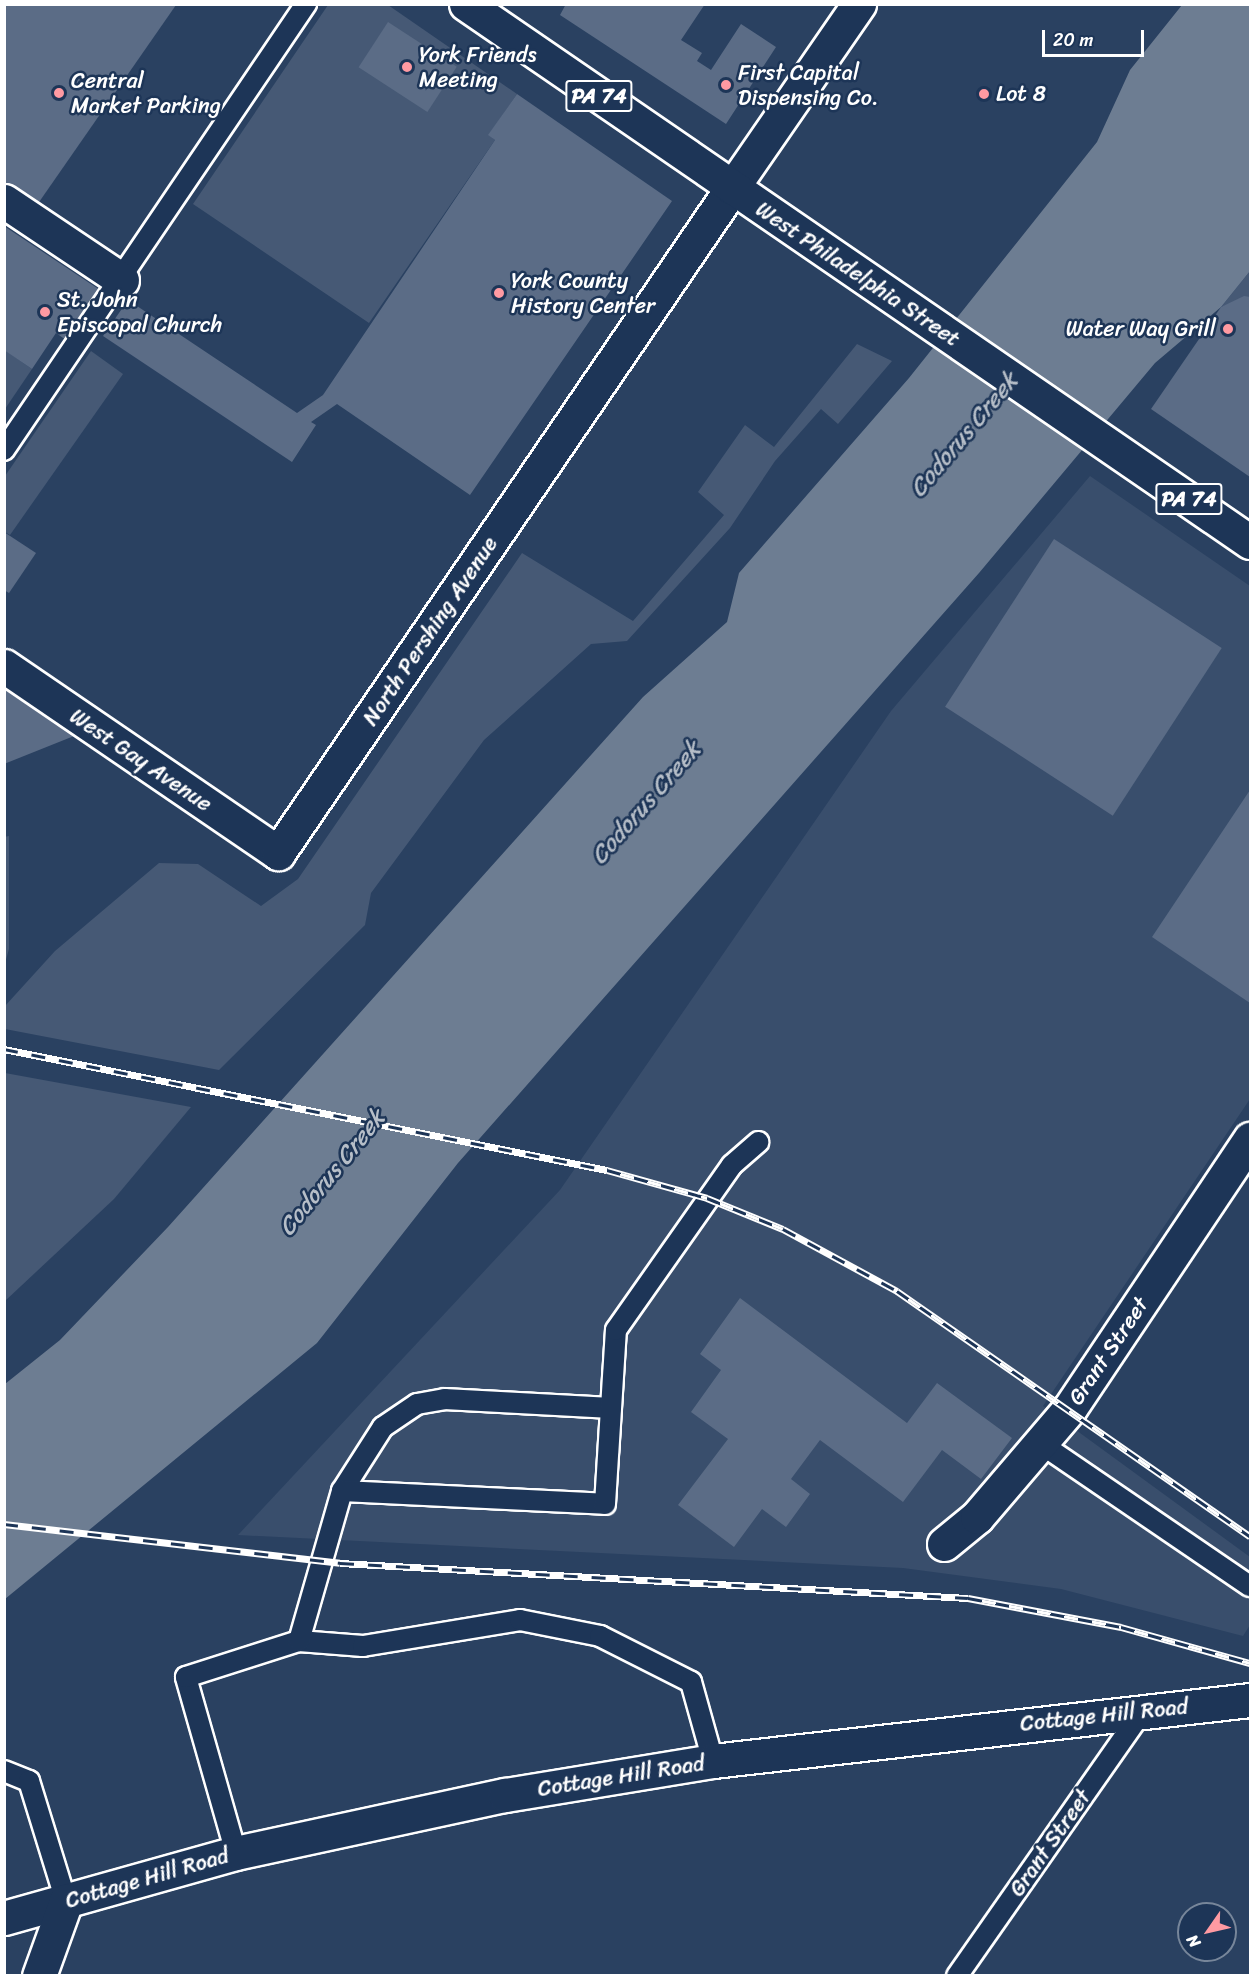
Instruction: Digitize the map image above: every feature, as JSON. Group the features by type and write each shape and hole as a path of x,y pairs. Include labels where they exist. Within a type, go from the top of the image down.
{"street":[{"name":"West Philadelphia Street","path":"466,4 1251,542"},
{"name":"North Pershing Avenue","path":"278,853 859,4"},
{"path":"4,201 122,280"},
{"name":"West Gay Avenue","path":"4,666 278,853"},
{"name":"Grant Street","path":"945,1544 977,1517 1070,1408 1251,1139"},
{"name":"Cottage Hill Road","path":"4,1918 236,1853 506,1795 713,1761 1143,1710 1251,1700"},
{"path":"39,1976 66,1900"}],"lane":[{"path":"4,450 122,280 306,4"},
{"path":"342,1491 605,1504 616,1330 732,1165 758,1142"},
{"path":"299,1641 342,1491 383,1427 417,1404 445,1399 611,1408"},
{"path":"1040,1443 1251,1586"},
{"path":"236,1853 186,1677 299,1641 363,1646 520,1620 600,1636 691,1682 713,1761"},
{"name":"Grant Street","path":"957,1976 1143,1710"},
{"path":"4,1771 29,1781 66,1900"}],"shaded area":[{"path":"328,5 388,5 517,94 489,135 495,140 369,323 193,204"},
{"path":"1250,271 1250,297 1221,307"},
{"path":"857,344 892,361 838,424 821,409 775,461 730,528 627,641 591,644 484,740 371,893 365,925 219,1070 5,1029 5,1006 55,951 159,863 198,864 261,906 298,879 522,553 633,621 724,515 698,492 745,425 774,447"},
{"path":"5,350 32,369 5,409"},
{"path":"91,351 123,374 10,535 5,532 5,476"},
{"path":"1090,476 1250,586 1250,1099 1043,1406 1250,1557 1250,1625 1243,1636 1061,1589 903,1568 238,1535 560,1190 891,711"},
{"path":"9,836 9,949 5,963 4,837"},
{"path":"5,1073 191,1107 114,1199 5,1301"}],"water":[{"name":"Codorus Creek","path":"1182,5 1250,5 1250,271 1221,307 1155,363 979,573 458,1163 317,1343 5,1599 5,1384 60,1340 168,1227 643,697 727,622 739,573 909,378 1097,142 1130,70"}],"building":[{"path":"566,4 705,4 681,40 702,53 697,61 711,70 741,24 776,47 726,124 560,15"},
{"name":"Central Market Parking","path":"4,5 176,5 37,205 4,182"},
{"name":"York Friends Meeting","path":"388,22 457,67 427,112 359,67"},
{"name":"York County History Center","path":"517,94 672,201 470,495 337,404 311,422 316,425 292,462 103,336 128,300 297,413 323,395 495,140 488,135"},
{"name":"St. John Episcopal Church","path":"4,226 100,290 66,340 56,333 32,369 4,350"},
{"path":"1244,296 1250,297 1250,477 1151,409 1221,307"},
{"path":"4,532 36,553 9,593 4,590"},
{"path":"1054,539 1222,648 1113,816 945,707"},
{"path":"4,687 74,736 4,764"},
{"path":"1250,790 1250,1003 1152,937"},
{"path":"740,1298 907,1423 937,1383 1012,1438 981,1479 942,1450 903,1502 820,1440 791,1479 810,1494 786,1527 762,1509 734,1547 678,1505 728,1439 691,1412 721,1370 700,1354"}],"railway":[{"path":"4,1049 607,1170 707,1198 783,1229 897,1291 1250,1536"},
{"path":"4,1524 340,1563 968,1598 1121,1627 1250,1663"}],"place":[{"name":"York Friends Meeting","path":"407,67"},
{"name":"First Capital Dispensing Co.","path":"726,85"},
{"name":"Central Market Parking","path":"59,93"},
{"name":"Lot 8","path":"984,94"},
{"name":"York County History Center","path":"499,293"},
{"name":"St. John Episcopal Church","path":"45,312"},
{"name":"Water Way Grill","path":"1228,329"}]}
